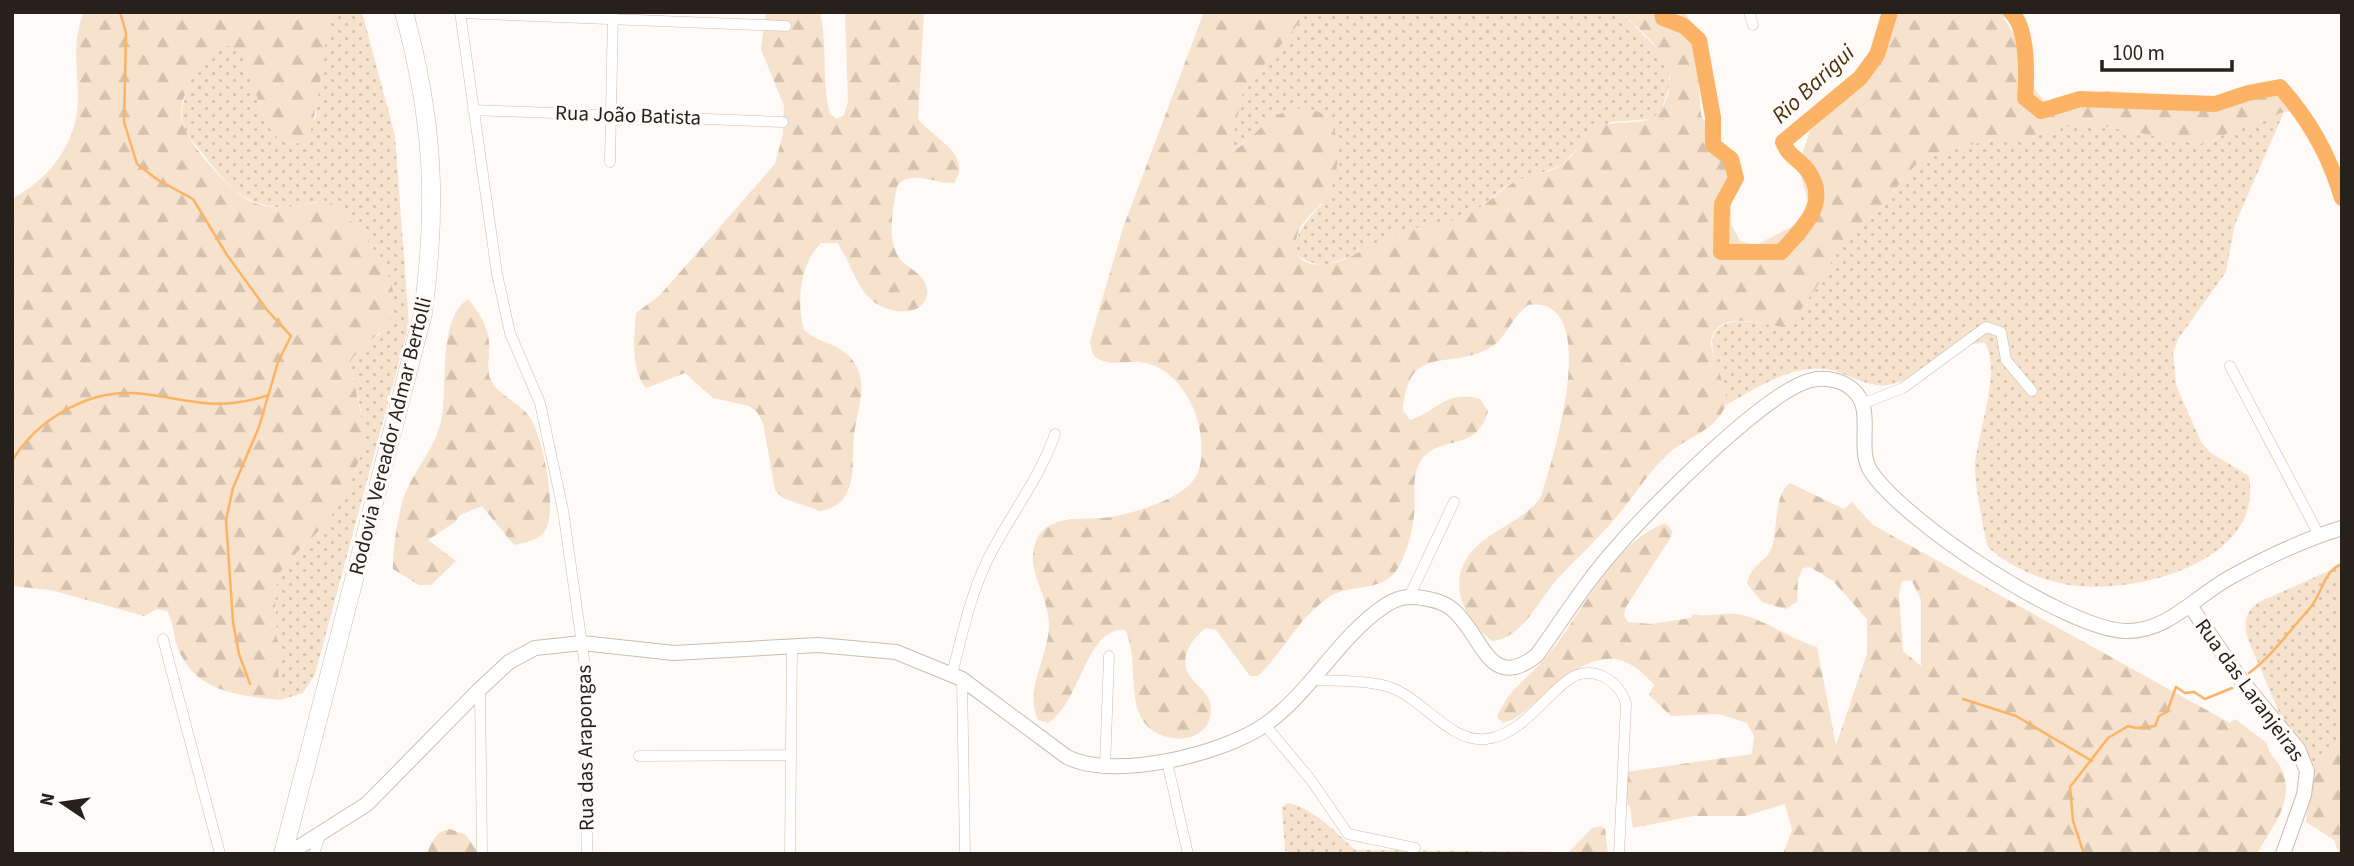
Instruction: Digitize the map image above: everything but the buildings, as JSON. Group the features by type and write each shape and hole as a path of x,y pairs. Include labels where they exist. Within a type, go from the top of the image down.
{"highway":[{"name":"Rodovia Vereador Admar Bertolli","path":"285,854 423,313 431,255 433,171 422,77 404,12"}],"main road":[{"path":"285,854 309,849 320,835 367,804 509,662 535,648 582,643 674,653 846,646 896,652 957,676 1067,757 1080,764 1104,768 1167,762 1265,725 1314,680 1367,620 1383,607 1410,595 1445,603 1455,611 1496,664 1509,669 1522,667 1537,655 1579,595 1633,530 1774,397 1810,380 1841,382 1854,390 1862,404 1864,455 1869,469 1886,491 1932,530 2047,604 2083,622 2123,631 2141,631 2191,607 2226,580 2331,531"},
{"name":"Rua das Laranjeiras","path":"2191,607 2241,680 2298,750 2307,771 2304,795 2283,854"}],"street":[{"path":"1749,12 1754,25"},
{"path":"460,13 613,15 786,26"},
{"name":"Rua das Arapongas","path":"460,13 497,274 510,333 540,404 563,510 587,680 587,854"},
{"path":"610,162 613,15"},
{"name":"Rua João Batista","path":"473,110 609,113 783,122"},
{"path":"1862,404 1903,388 1986,327 2001,332 2006,359 2032,391"},
{"path":"2230,366 2331,531"},
{"path":"965,854 957,676 971,601 987,560 1043,467 1055,433"},
{"path":"1410,595 1454,502"},
{"path":"163,639 220,854"},
{"path":"790,854 792,647"},
{"path":"1104,768 1110,656"},
{"path":"1314,680 1388,687 1410,697 1471,739 1488,739 1510,730 1570,678 1589,673 1614,681 1623,692 1626,704 1619,854"},
{"path":"480,689 482,854"},
{"path":"1265,725 1311,780 1348,834 1415,848"},
{"path":"639,757 790,755"},
{"path":"1167,762 1188,854"}],"green space":[{"path":"84,12 330,12 317,102 306,141 288,143 274,134 266,120 247,68 240,54 231,47 219,47 206,59 190,83 181,109 183,124 197,150 232,187 252,202 272,207 330,202 367,239 387,272 393,289 394,305 385,327 358,351 350,363 364,428 361,455 344,497 325,525 287,562 277,578 275,602 280,700 232,693 204,681 183,659 167,611 157,609 144,616 51,590 12,586 12,199 51,169 68,142 77,110 77,43"},
{"path":"330,12 362,12 395,136 409,325 315,674 303,693 280,700 275,602 277,578 287,562 325,525 356,469 361,411 350,363 356,351 380,334 381,260 367,243 316,202 280,207 251,201 239,193 189,137 184,129 182,115 188,89 201,63 220,47 230,46 240,51 246,62 268,124 278,136 292,144 316,117 317,84"},
{"path":"766,12 820,12 827,102 830,114 837,119 844,115 848,102 845,12 924,12 918,119 949,147 959,164 959,173 954,183 909,178 897,186 892,224 893,243 900,259 926,284 926,298 918,308 895,311 871,300 837,243 821,243 808,261 800,296 804,330 846,353 856,366 861,385 848,492 842,501 820,511 783,498 775,490 763,423 757,412 749,406 713,398 685,373 646,388 635,362 636,313 660,295 775,164 783,134 784,106 761,49"},
{"path":"1204,12 1308,12 1243,91 1230,153 1269,121 1288,110 1311,109 1327,118 1333,126 1338,147 1334,180 1327,195 1303,223 1296,241 1300,258 1312,264 1334,263 1395,234 1462,217 1518,180 1563,164 1595,129 1612,123 1649,119 1656,115 1669,93 1667,66 1652,43 1621,12 1685,12 1695,32 1701,115 1731,166 1731,224 1740,241 1756,245 1805,220 1808,201 1798,166 1810,131 1849,97 1881,50 1896,12 2004,12 2004,19 2030,58 2032,86 2044,101 2108,91 2203,98 2271,88 2297,98 2305,109 2284,112 2200,144 2091,124 2065,127 2024,139 1995,139 1928,155 1917,163 1875,214 1847,233 1823,278 1788,328 1744,321 1720,326 1713,334 1711,344 1725,390 1726,401 1718,418 1662,460 1611,523 1552,585 1522,625 1513,633 1492,641 1472,621 1465,609 1459,584 1461,571 1466,559 1476,547 1526,512 1541,497 1568,383 1569,352 1564,326 1551,309 1528,305 1500,340 1488,349 1472,355 1432,362 1421,367 1412,376 1406,390 1403,411 1410,420 1458,397 1480,399 1488,411 1476,433 1440,446 1419,464 1415,478 1414,516 1410,537 1400,565 1389,578 1329,597 1307,616 1258,676 1250,676 1216,630 1206,628 1191,644 1185,663 1191,678 1210,703 1211,714 1208,722 1197,734 1180,739 1170,738 1148,727 1140,716 1134,688 1130,643 1125,630 1112,632 1101,640 1068,700 1059,714 1048,723 1038,720 1034,709 1035,686 1049,628 1049,617 1033,563 1036,541 1049,526 1059,522 1112,517 1170,498 1190,484 1200,463 1201,440 1196,414 1175,380 1153,365 1098,359 1093,353 1090,341 1123,228"},
{"path":"1308,12 1621,12 1667,59 1670,85 1661,111 1652,119 1611,122 1594,130 1562,165 1506,186 1474,212 1458,220 1325,265 1309,262 1300,257 1296,250 1296,241 1306,223 1322,204 1247,140 1229,154 1243,91"},
{"path":"2284,112 2235,224 2226,272 2178,339 2173,352 2176,385 2201,442 2211,453 2249,476 2248,506 2236,532 2215,552 2187,568 2155,579 2091,587 2044,579 2004,560 1988,547 1975,466 1990,386 1990,355 1985,343 1961,347 1916,374 1893,384 1869,384 1831,370 1803,370 1776,378 1726,405 1713,353 1713,339 1718,329 1738,322 1788,328 1847,233 1875,214 1917,163 1928,155 1995,139 2024,139 2065,127 2091,124 2200,144"},
{"path":"468,299 487,330 488,368 493,384 527,413 536,429 547,474 549,519 540,536 514,545 482,506 460,515 455,522 428,540 456,561 431,585 419,585 393,569 397,528 407,489 431,448 441,422 451,323 458,309"},
{"path":"1790,483 1844,509 1852,502 1873,525 2230,723 2235,719 2267,743 2269,751 2283,772 2286,795 2279,815 2257,854 1783,854 1792,830 1785,804 1745,816 1693,816 1633,828 1630,807 1622,798 1624,788 1628,786 1626,772 1752,754 1754,736 1747,723 1719,714 1671,716 1649,695 1654,685 1635,667 1617,659 1599,660 1582,667 1514,719 1503,723 1497,717 1511,693 1555,646 1612,565 1646,533 1666,523 1672,531 1671,537 1626,607 1624,615 1628,622 1651,624 1691,618 1693,614 1736,614 1752,618 1817,647 1836,745 1867,654 1867,619 1833,581 1810,567 1803,568 1798,579 1797,602 1785,609 1762,602 1747,584 1752,571 1772,547 1778,504","holes":["1902,581 1912,581 1921,600 1921,666 1903,651 1899,594"]},
{"path":"2342,565 2342,738 2304,771 2247,637 2246,618 2257,603"},
{"path":"2342,738 2342,854 2339,854 2334,840 2306,822 2311,764"},
{"path":"1288,803 1316,816 1355,850 1568,852 1297,854 1285,851 1282,807"},
{"path":"1601,826 1605,829 1608,854 1567,854 1592,828"},
{"path":"450,829 466,835 479,854 427,854 437,835"}],"waterway":[{"path":"120,12 126,33 124,122 137,164 158,180 193,199 227,255 267,310 291,336 278,362 259,427 233,488 226,520 233,622 239,654 250,684"},
{"name":"Rio Barigui","path":"1662,12 1663,18 1684,26 1699,40 1713,117 1713,145 1731,159 1736,178 1722,204 1721,252 1781,252 1805,225 1815,205 1814,183 1808,171 1783,142 1860,78 1877,55 1890,12"},
{"name":"Rio Barigui","path":"2011,12 2017,19 2023,40 2026,65 2025,98 2041,111 2080,99 2215,104 2248,93 2280,87 2317,139 2342,198"},
{"path":"12,461 34,433 48,421 63,411 97,397 132,393 214,404 248,401 269,395"},
{"path":"2249,673 2266,659 2314,602 2327,577 2342,564"},
{"path":"2084,854 2073,821 2070,787 2108,738 2128,726 2155,726 2159,716 2167,712 2176,687 2185,693 2194,692 2205,699 2232,688"},
{"path":"1963,699 2016,716 2092,761"}]}
